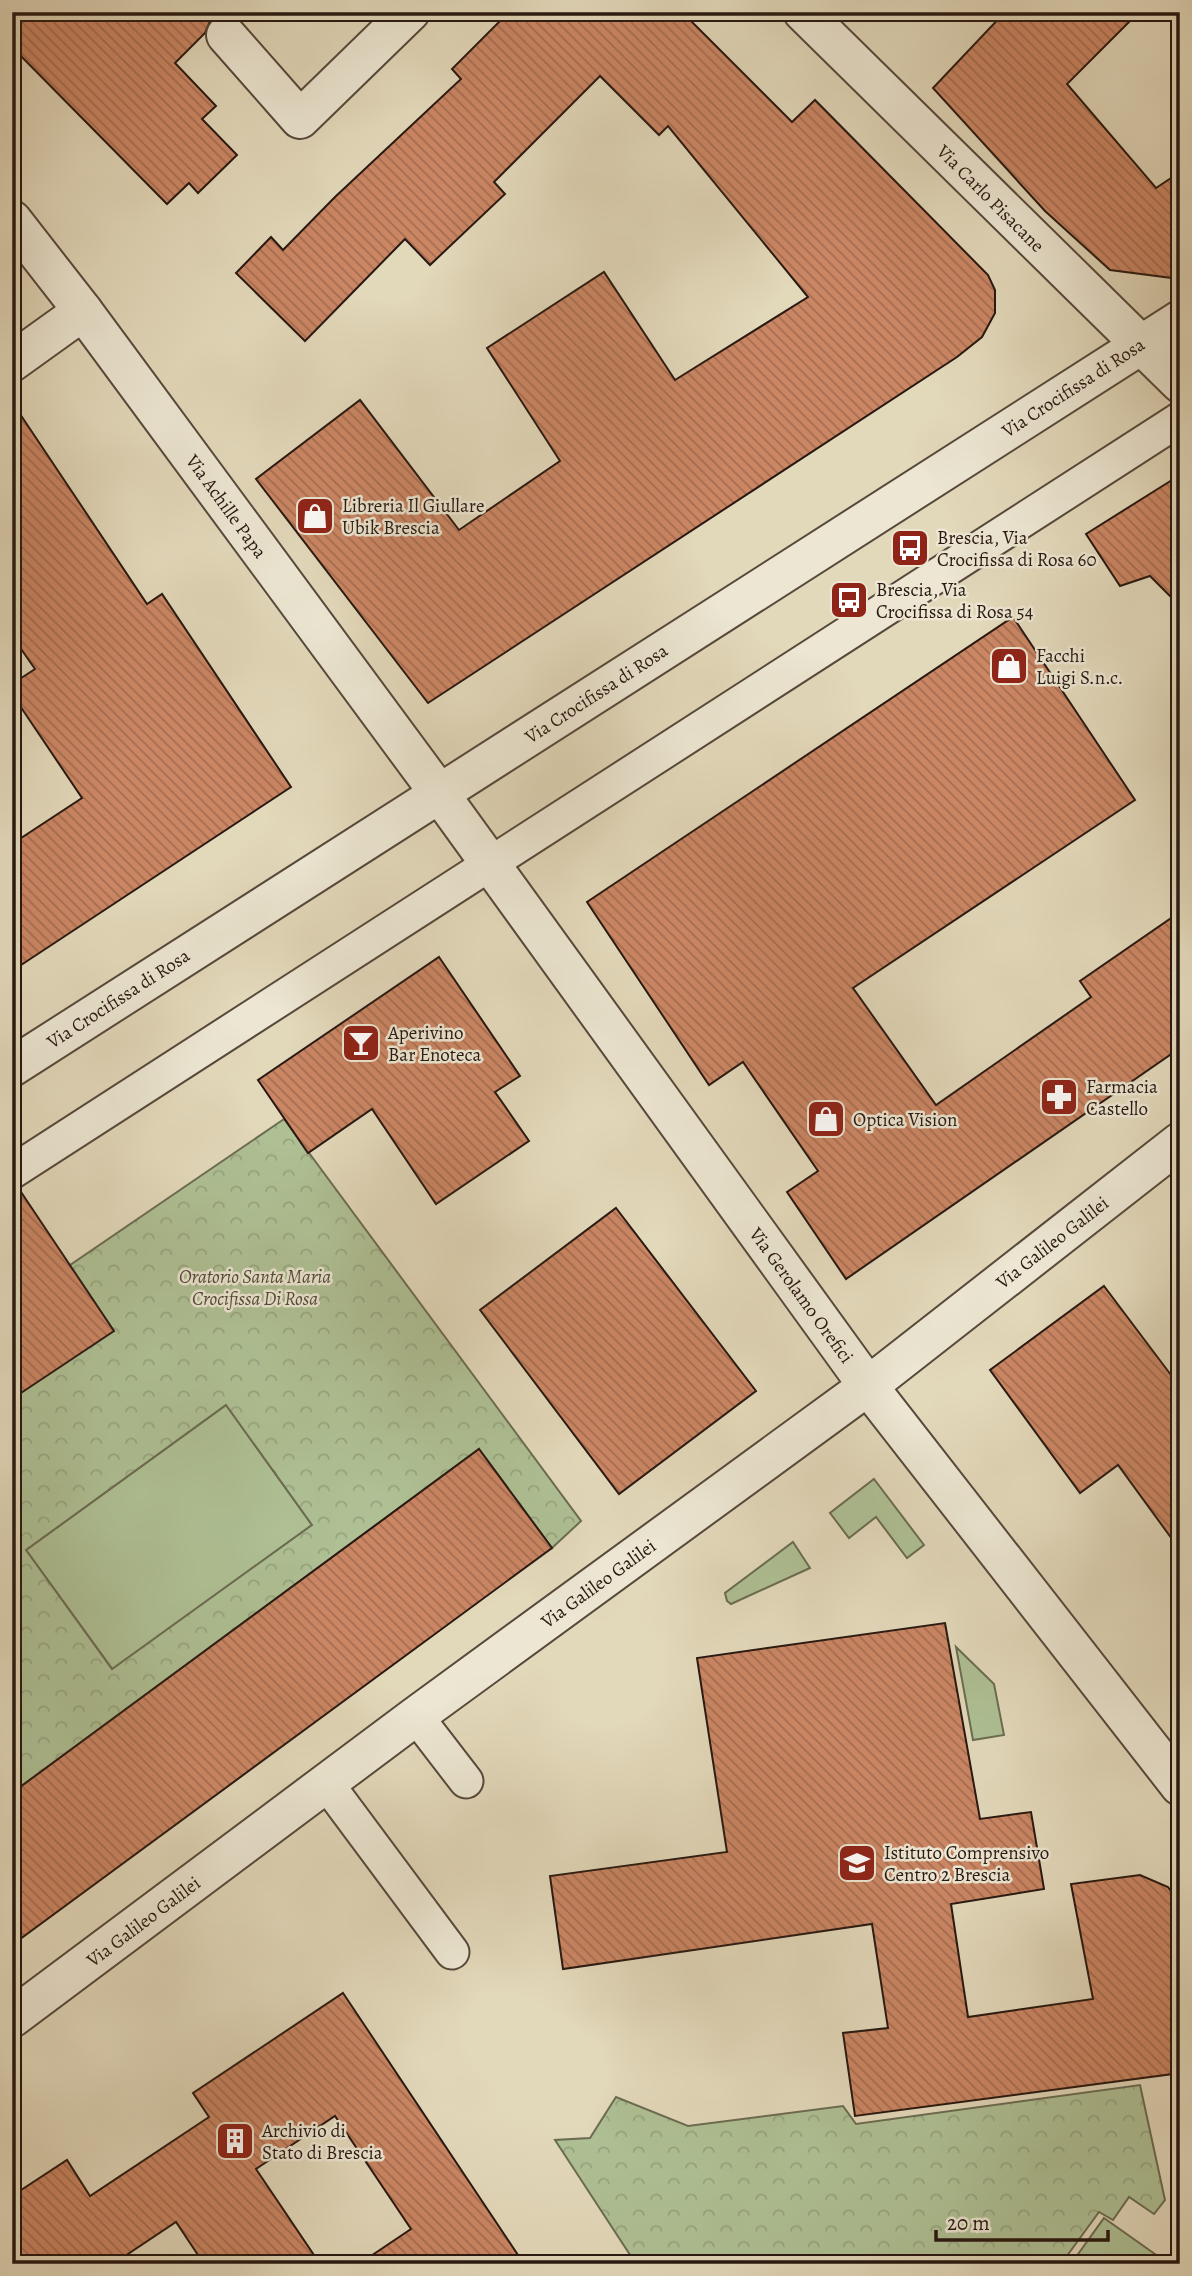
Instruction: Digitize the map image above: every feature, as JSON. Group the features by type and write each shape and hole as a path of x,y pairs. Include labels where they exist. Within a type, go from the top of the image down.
{"street":[{"path":"226,35 300,120 410,12"},
{"name":"Via Carlo Pisacane","path":"803,12 1180,383"},
{"name":"Via Achille Papa","path":"12,220 83,311 439,793"},
{"path":"12,362 83,311"},
{"name":"Via Crocifissa di Rosa","path":"12,1067 1180,320"},
{"name":"Via Gerolamo Orefici","path":"439,793 868,1386 1180,1786"},
{"name":"Via Galileo Galilei","path":"12,2018 416,1716 868,1386 1180,1142"}],"lane":[{"path":"12,1172 1180,419"},
{"path":"416,1716 466,1781"},
{"path":"327,1784 452,1952"}],"green space":[{"name":"Oratorio Santa Maria Crocifissa Di Rosa","path":"284,1119 581,1521 552,1548 479,1449 12,1793 12,1231 70,1265","holes":["226,1405 312,1525 112,1669 26,1550"]},
{"path":"226,1405 312,1525 113,1670 26,1550"},
{"path":"874,1479 924,1545 907,1558 876,1517 849,1538 830,1513"},
{"path":"793,1542 810,1568 731,1604 727,1601 725,1593"},
{"path":"956,1647 994,1684 1004,1735 973,1740"},
{"path":"1140,2085 1165,2200 1154,2214 1129,2197 1113,2220 1099,2212 1061,2264 636,2264 555,2140 590,2138 616,2097 688,2126 843,2106 856,2124"},
{"path":"1104,2218 1169,2264 1071,2264"}],"building":[{"path":"12,12 225,12 211,19 205,33 175,63 216,106 202,119 237,155 198,193 189,183 167,204 12,47"},
{"path":"509,12 682,12 792,122 815,100 988,275 995,290 995,313 982,337 957,357 428,703 256,479 360,400 459,530 560,461 487,348 604,272 675,380 808,297 668,126 659,135 600,76 494,182 505,194 430,265 405,239 305,341 236,273 271,237 283,250 335,197 461,79 452,69"},
{"path":"1005,12 1139,12 1067,84 1156,188 1180,172 1180,279 1110,270 1045,211 933,88"},
{"path":"12,402 147,604 162,594 291,787 12,971 12,844 82,798 12,694 12,684 35,669 12,636"},
{"path":"1180,475 1180,606 1150,576 1120,586 1086,534"},
{"path":"1013,617 1135,800 853,988 936,1105 1091,997 1080,981 1180,912 1180,1048 846,1279 787,1192 818,1171 743,1062 709,1085 587,902"},
{"path":"439,957 520,1076 495,1092 529,1141 436,1204 372,1109 308,1153 258,1080"},
{"path":"19,1189 114,1331 12,1399 12,1191"},
{"path":"616,1208 756,1391 619,1494 480,1310"},
{"path":"1104,1286 1180,1387 1180,1550 1118,1465 1080,1493 990,1370"},
{"path":"479,1449 552,1548 12,1945 12,1793"},
{"path":"945,1623 980,1819 1031,1812 1044,1889 951,1904 968,2017 1093,1999 1071,1884 1140,1875 1168,1887 1180,1904 1180,2073 855,2116 843,2033 888,2028 872,1924 563,1969 550,1876 727,1852 697,1658"},
{"name":"Archivio di Stato di Brescia","path":"343,1993 524,2264 359,2264 411,2229 335,2116 256,2169 320,2264 204,2264 176,2222 113,2264 12,2264 12,2196 67,2160 90,2196 209,2117 193,2093"}],"place":[{"name":"Libreria Il Giullare Ubik Brescia","path":"315,516"},
{"name":"Brescia, Via Crocifissa di Rosa 60","path":"910,548"},
{"name":"Brescia, Via Crocifissa di Rosa 54","path":"849,600"},
{"name":"Facchi Luigi S.n.c.","path":"1009,666"},
{"name":"Aperivino Bar Enoteca","path":"361,1043"},
{"name":"Farmacia Castello","path":"1059,1097"},
{"name":"Optica Vision","path":"826,1119"},
{"name":"Istituto Comprensivo Centro 2 Brescia","path":"857,1863"},
{"name":"Archivio di Stato di Brescia","path":"235,2141"}]}
